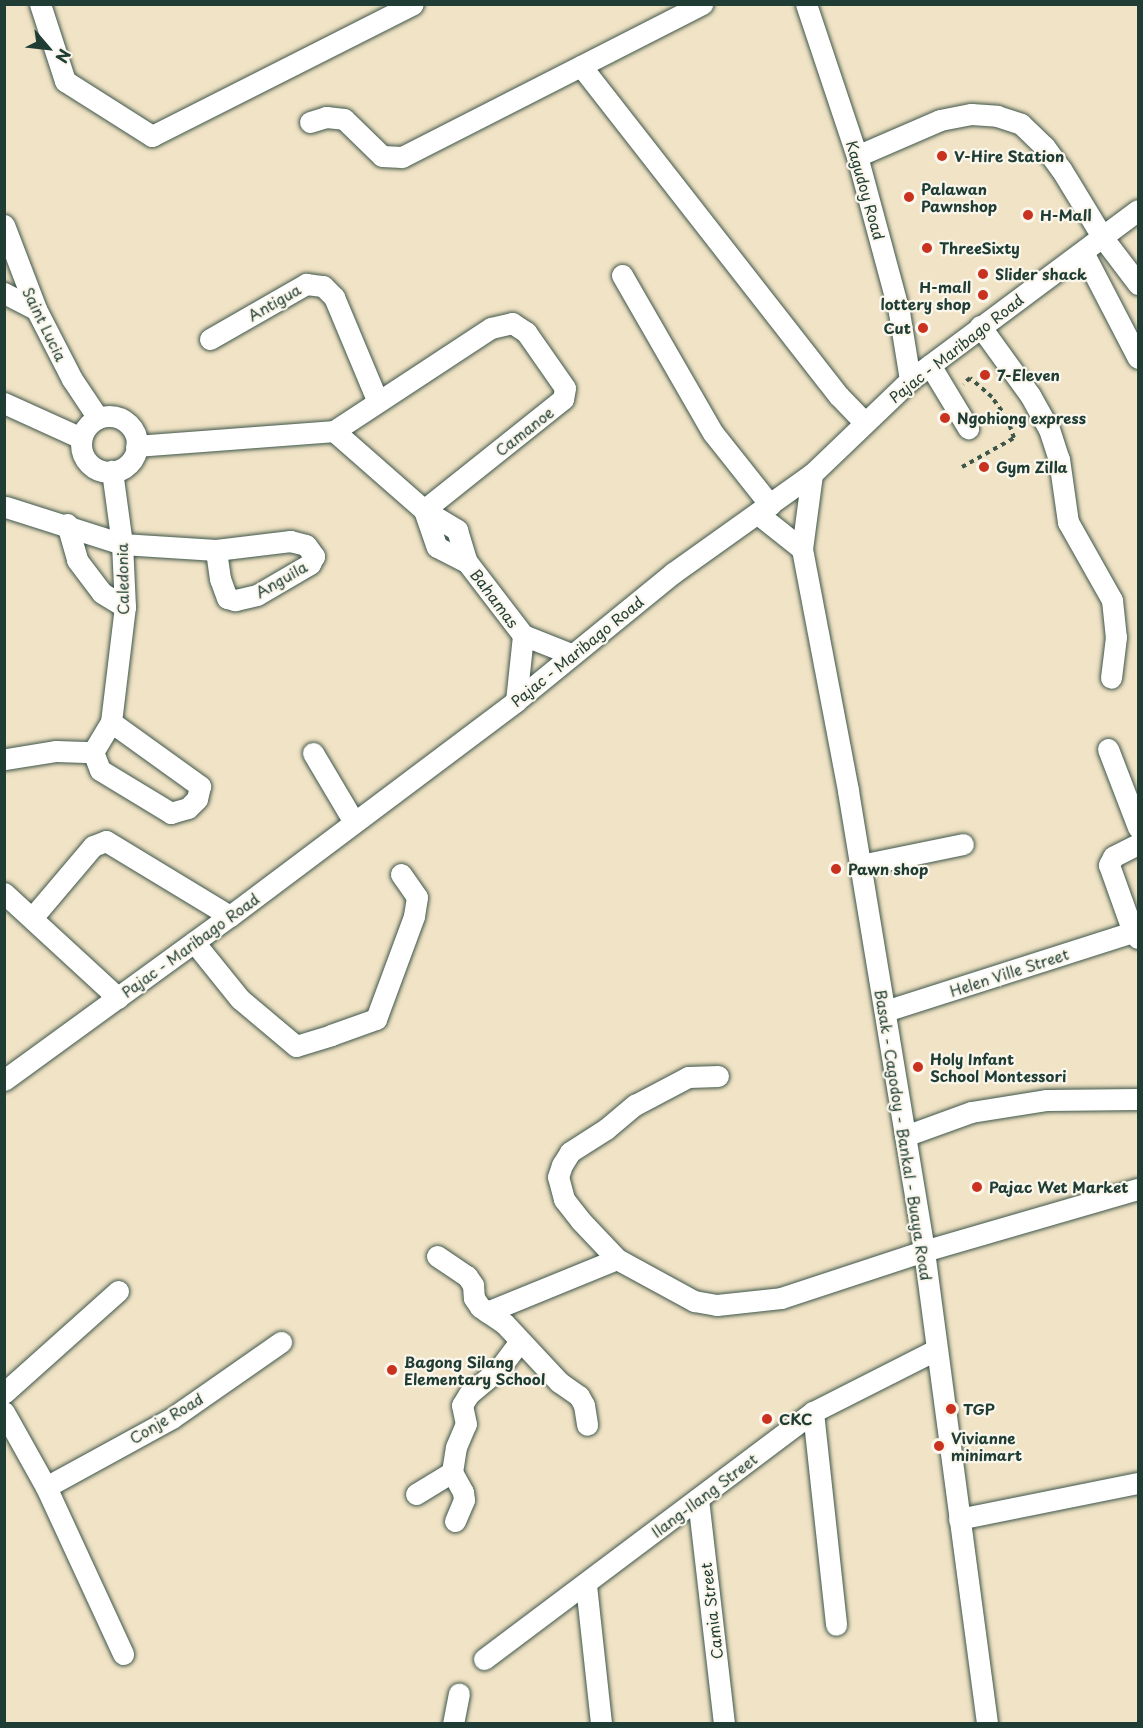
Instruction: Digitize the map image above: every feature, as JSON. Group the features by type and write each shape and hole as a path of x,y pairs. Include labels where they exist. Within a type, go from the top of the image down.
{"street":[{"path":"40,4 65,81 152,136 413,4"},
{"path":"310,122 326,117 344,119 382,156 402,158 702,4"},
{"name":"Kagudoy Road","path":"806,4 857,156 899,312 910,380"},
{"path":"581,66 839,396 866,423"},
{"path":"857,156 909,131 940,120 971,114 997,116 1021,124 1044,146 1061,169 1103,238 1138,284"},
{"name":"Pajac - Maribago Road","path":"4,1080 230,916 516,701 673,573 812,474 910,380 1138,210"},
{"name":"Saint Lucia","path":"4,225 36,309 72,379 98,418"},
{"path":"1083,252 1138,358"},
{"path":"622,275 714,433 764,510 802,549"},
{"name":"Antigua","path":"210,339 306,284 323,286 334,297 377,400"},
{"path":"4,293 36,309"},
{"name":"Camanoe","path":"334,430 491,328 512,323 526,332 565,388 563,399 424,510"},
{"path":"980,326 1030,395 1049,429 1059,459 1068,522 1112,600 1116,637 1111,678"},
{"path":"930,365 968,428"},
{"path":"4,403 81,438"},
{"path":"115,416 126,421 135,435 136,446 129,463 112,471 103,471 90,465 82,453 81,438 88,425 98,418 115,416"},
{"path":"136,446 334,430 424,510"},
{"name":"Caledonia","path":"111,722 125,607 122,544 112,471"},
{"name":"Basak - Cagodoy - Bankal - Buaya Road","path":"812,474 802,549 861,865 924,1251 935,1350 987,1724"},
{"path":"6,507 67,524 122,544 216,550"},
{"name":"Bahamas","path":"424,510 457,530 467,562 523,635 571,654"},
{"path":"67,524 77,560 102,593 125,607"},
{"name":"Bahamas","path":"516,701 523,635"},
{"path":"111,722 194,780 200,786 197,799 188,808 171,813 100,770 93,752 111,722"},
{"path":"1107,749 1138,839 1113,857 1109,865 1136,935"},
{"path":"6,759 56,751 93,752"},
{"path":"314,753 354,822"},
{"path":"32,918 93,846 106,841 230,916"},
{"path":"861,865 963,844"},
{"path":"194,942 240,999 296,1046 331,1035 376,1019 417,897 401,874"},
{"path":"5,893 118,998"},
{"name":"Helen Ville Street","path":"885,1011 1136,935"},
{"path":"718,1076 688,1077 652,1096 570,1152 558,1177 564,1199 581,1221 617,1258 694,1300 717,1305 781,1298 924,1251 1138,1189"},
{"path":"905,1136 971,1112 1047,1100 1138,1099"},
{"path":"437,1256 467,1276 473,1285 474,1298 504,1323 559,1382 579,1396 584,1405 587,1425"},
{"path":"488,1312 617,1258"},
{"path":"4,1393 118,1291"},
{"path":"455,1521 464,1500 463,1492 452,1472 456,1447 466,1424 462,1405 470,1394 499,1369 520,1341"},
{"name":"Conje Road","path":"46,1487 172,1418 281,1342"},
{"name":"Ilang-Ilang Street","path":"484,1659 586,1585 813,1412 935,1350"},
{"path":"4,1412 46,1487 123,1654"},
{"path":"813,1412 836,1625"},
{"path":"416,1494 452,1472"},
{"path":"959,1519 1138,1483"},
{"name":"Camia Street","path":"698,1499 724,1724"},
{"path":"586,1585 601,1724"},
{"path":"453,1724 459,1694"}],"place":[{"name":"V-Hire Station","path":"942,156"},
{"name":"Palawan Pawnshop","path":"909,197"},
{"name":"H-Mall","path":"1028,215"},
{"name":"ThreeSixty","path":"927,248"},
{"name":"Slider shack","path":"983,274"},
{"name":"H-mall lottery shop","path":"983,295"},
{"name":"Cut","path":"923,328"},
{"name":"7-Eleven","path":"985,375"},
{"name":"Ngohiong express","path":"945,418"},
{"name":"Gym Zilla","path":"984,467"},
{"name":"Pawn shop","path":"836,869"},
{"name":"Holy Infant School Montessori","path":"918,1067"},
{"name":"Pajac Wet Market","path":"977,1187"},
{"name":"Bagong Silang Elementary School","path":"392,1370"},
{"name":"TGP","path":"951,1409"},
{"name":"CKC","path":"767,1419"},
{"name":"Vivianne minimart","path":"939,1446"}]}
